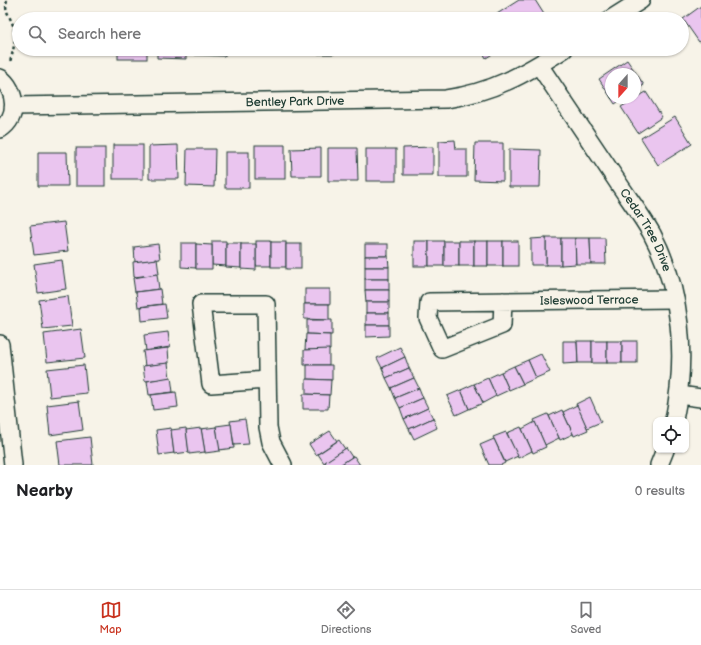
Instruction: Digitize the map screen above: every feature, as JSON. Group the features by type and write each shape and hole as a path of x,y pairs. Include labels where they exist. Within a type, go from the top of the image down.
{"street":[{"path":"622,12 641,0"},
{"name":"Bentley Park Drive","path":"14,106 446,99 470,96 511,81 553,56"},
{"name":"Cedar Tree Drive","path":"539,65 652,234 675,299 680,332 682,364 679,395 675,417"},
{"path":"0,78 7,85 12,94 14,106 11,116 0,129"},
{"name":"Isleswood Terrace","path":"503,301 675,299"},
{"path":"267,380 211,384 201,304 266,304 268,427 273,447 283,465"},
{"path":"0,344 13,465"},
{"path":"679,395 701,398"},
{"path":"659,465 664,453"}],"path":[{"path":"7,0 5,4 12,24"},
{"path":"10,62 12,51"}],"building":[{"path":"519,0 535,0 543,12 500,12"},
{"path":"701,6 701,41 699,42 689,28 689,15"},
{"path":"118,56 147,56 147,59 118,59"},
{"path":"157,56 186,56 186,59 157,58"},
{"path":"627,60 632,68 615,68"},
{"path":"605,75 605,88 599,79"},
{"path":"646,92 662,117 638,133 621,107 626,104 641,104 641,95"},
{"path":"675,117 692,144 658,165 641,138"},
{"path":"455,140 456,149 467,149 467,177 439,177 439,141"},
{"path":"475,143 503,143 503,181 474,180"},
{"path":"113,145 143,145 143,179 113,179"},
{"path":"178,145 179,179 149,179 149,146"},
{"path":"255,145 285,145 285,179 255,179"},
{"path":"433,147 433,175 403,175 403,148"},
{"path":"76,148 105,148 105,186 76,186"},
{"path":"321,148 321,176 292,176 291,149"},
{"path":"328,148 357,148 358,181 328,181"},
{"path":"187,149 215,149 214,187 186,186"},
{"path":"366,149 396,149 396,181 366,181"},
{"path":"509,149 541,150 540,187 509,187"},
{"path":"38,152 67,152 68,186 38,186"},
{"path":"225,152 249,152 249,188 225,188"},
{"path":"64,222 68,251 34,255 30,226"},
{"path":"546,238 561,238 561,265 546,265"},
{"path":"546,238 546,265 531,265 531,239"},
{"path":"561,238 575,238 576,264 561,265"},
{"path":"575,238 590,238 591,264 576,264"},
{"path":"590,238 605,238 606,264 591,264"},
{"path":"212,241 226,241 226,266 212,265"},
{"path":"256,241 271,241 271,266 256,266"},
{"path":"414,241 429,241 429,266 414,266"},
{"path":"429,241 444,241 444,266 429,266"},
{"path":"444,241 459,241 459,266 444,266"},
{"path":"459,241 474,241 474,266 459,266"},
{"path":"474,241 488,241 488,266 474,266"},
{"path":"488,241 503,241 503,266 488,266"},
{"path":"503,241 518,241 518,266 503,266"},
{"path":"271,242 286,242 286,267 271,267"},
{"path":"181,243 196,243 196,268 181,267"},
{"path":"226,243 241,243 241,268 226,267"},
{"path":"158,244 160,259 135,262 134,247"},
{"path":"196,244 212,245 212,269 196,269"},
{"path":"241,244 256,244 256,270 241,269"},
{"path":"286,244 301,244 301,269 286,269"},
{"path":"365,244 388,244 388,256 365,256"},
{"path":"365,256 388,256 389,267 365,267"},
{"path":"157,259 159,274 134,277 133,262"},
{"path":"62,260 66,289 38,293 34,264"},
{"path":"365,267 389,267 389,279 365,279"},
{"path":"157,274 159,289 135,292 133,278"},
{"path":"365,279 389,279 389,290 365,290"},
{"path":"160,289 162,304 138,307 136,292"},
{"path":"305,289 330,289 330,304 305,304"},
{"path":"365,290 389,290 389,302 366,302"},
{"path":"68,296 72,326 43,329 39,300"},
{"path":"366,302 389,302 389,313 366,313"},
{"path":"165,304 167,318 142,321 141,307"},
{"path":"304,304 329,304 329,320 304,319"},
{"path":"366,313 389,313 389,325 366,325"},
{"path":"307,320 332,320 332,335 307,334"},
{"path":"366,325 389,325 389,336 366,337"},
{"path":"81,329 85,358 47,362 44,334"},
{"path":"168,332 170,347 146,351 144,335"},
{"path":"306,334 330,335 330,350 305,350"},
{"path":"563,341 577,341 578,363 563,364"},
{"path":"577,341 592,341 592,363 578,363"},
{"path":"592,341 607,341 607,363 592,363"},
{"path":"607,341 622,341 622,363 607,363"},
{"path":"622,341 637,341 637,363 622,363"},
{"path":"400,347 405,357 382,368 377,358"},
{"path":"168,348 169,363 145,366 143,351"},
{"path":"329,349 329,365 304,365 304,350"},
{"path":"541,354 550,372 536,378 528,360"},
{"path":"405,357 409,368 386,378 382,368"},
{"path":"528,360 536,378 523,384 514,366"},
{"path":"168,363 170,378 145,381 143,366"},
{"path":"84,365 87,393 50,397 47,369"},
{"path":"307,365 332,365 332,380 307,379"},
{"path":"514,366 523,384 509,390 501,372"},
{"path":"409,368 414,378 391,388 386,378"},
{"path":"501,372 509,390 496,396 488,378"},
{"path":"171,377 173,392 149,395 147,381"},
{"path":"414,378 419,388 395,398 391,388"},
{"path":"488,378 496,396 483,403 474,384"},
{"path":"306,379 331,380 330,395 306,394"},
{"path":"474,384 483,403 469,409 461,390"},
{"path":"419,388 423,398 400,408 395,398"},
{"path":"461,390 469,409 456,415 447,396"},
{"path":"176,392 178,407 153,410 151,395"},
{"path":"303,394 329,395 328,409 303,409"},
{"path":"590,397 601,422 587,428 576,404"},
{"path":"423,398 428,408 404,419 400,408"},
{"path":"79,401 83,430 50,435 47,405"},
{"path":"577,405 588,430 574,436 563,412"},
{"path":"428,408 433,418 409,429 404,419"},
{"path":"562,410 573,434 560,440 549,416"},
{"path":"548,414 559,438 545,445 534,420"},
{"path":"433,418 437,428 414,439 409,429"},
{"path":"245,419 249,444 234,445 230,421"},
{"path":"535,422 546,447 533,453 522,429"},
{"path":"231,424 234,448 219,450 216,426"},
{"path":"216,427 220,451 205,453 201,429"},
{"path":"521,427 532,451 518,458 507,433"},
{"path":"171,428 174,453 159,455 156,430"},
{"path":"186,428 189,452 174,454 171,430"},
{"path":"201,428 205,452 189,454 186,430"},
{"path":"330,431 337,441 316,455 309,444"},
{"path":"506,432 518,456 505,462 493,437"},
{"path":"90,437 93,465 60,465 57,441"},
{"path":"494,439 505,463 501,465 489,465 480,445"},
{"path":"339,440 345,449 324,463 318,454"},
{"path":"346,448 352,457 340,465 327,465 325,462"},
{"path":"354,456 360,465 340,465 352,457"}]}
